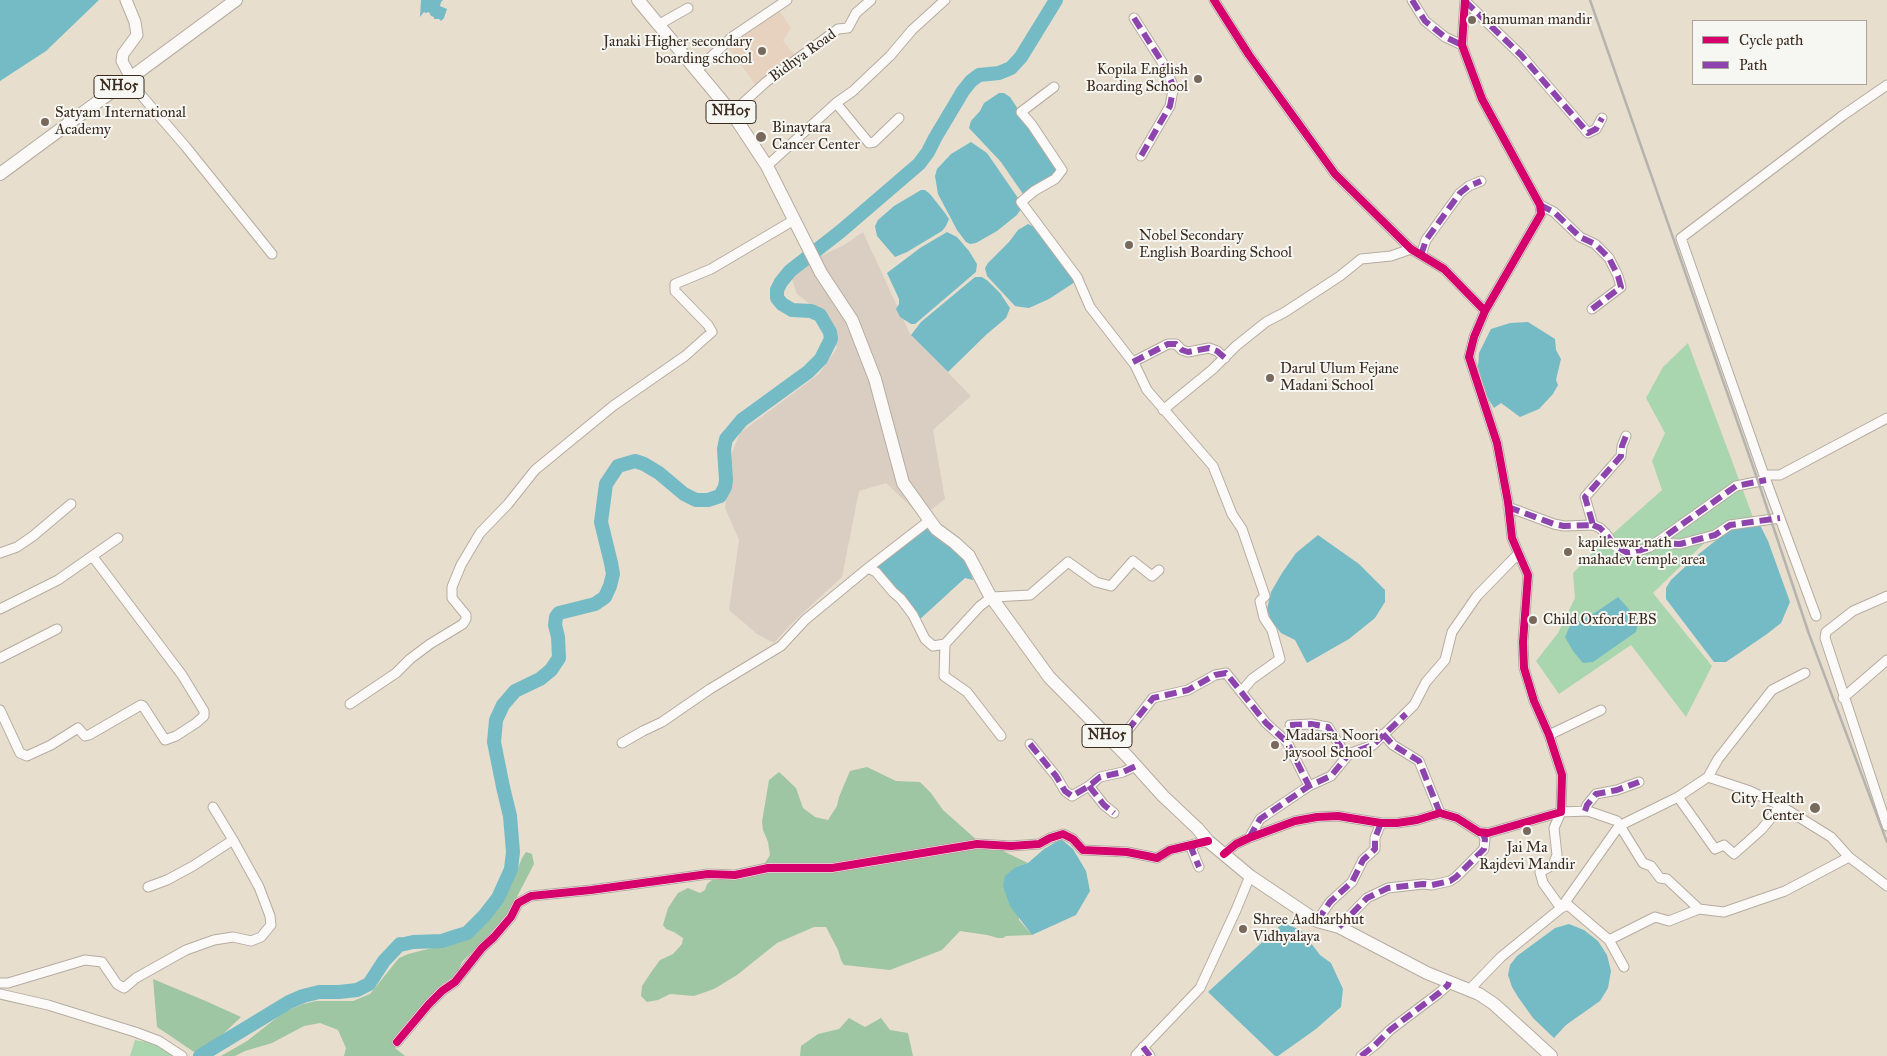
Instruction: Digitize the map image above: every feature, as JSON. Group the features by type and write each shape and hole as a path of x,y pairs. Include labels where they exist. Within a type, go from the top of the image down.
{"main road":[{"name":"NH05","path":"0,174 236,0"},
{"name":"NH05","path":"638,0 732,113 767,166 821,273 852,320 875,379 903,482 936,529 969,556 992,598 1048,677 1208,841 1250,876 1317,921 1339,927 1427,973 1470,989 1494,1004 1551,1056"}],"street":[{"path":"126,0 136,22 137,35 123,54 122,60 135,88 186,147 272,254"},
{"path":"696,71 732,37 787,0"},
{"name":"Bidhya Road","path":"732,113 766,82 838,29 848,28 856,13 871,0"},
{"path":"767,166 836,103 853,91 890,56 912,30 946,0"},
{"path":"1214,0 1249,55 1335,174 1411,249 1444,269 1485,311"},
{"path":"1412,0 1425,20 1445,37 1462,45"},
{"path":"1465,0 1462,45 1482,99 1540,205 1541,214 1485,311 1474,336 1469,357 1497,443 1512,538 1528,575 1523,642 1524,668 1534,701 1549,735 1562,775 1561,812 1554,828 1557,855 1553,865 1540,872 1543,883 1561,908"},
{"path":"1465,0 1521,54 1588,133 1596,129 1602,118"},
{"path":"658,25 688,8"},
{"path":"1134,18 1164,65 1174,90 1170,106 1141,156"},
{"path":"1816,616 1765,478 1681,238 1842,116 1887,85"},
{"path":"1054,87 1021,112 1062,170 1055,178 1021,202 1077,277 1090,307 1133,362 1147,390 1213,466 1232,514 1242,529 1265,596 1260,601 1264,618 1272,630 1280,659 1252,679 1241,692"},
{"path":"836,103 869,143 874,142 899,118"},
{"path":"1421,255 1426,240 1460,193 1469,186 1481,181"},
{"path":"1540,205 1554,212 1580,237 1595,244 1609,258 1618,276 1620,287 1592,309"},
{"path":"350,704 396,673 410,659 430,644 463,624 466,615 452,598 452,587 461,565 480,534 508,504 535,470 613,406 685,356 712,332 708,325 675,291 675,284 711,269 794,220"},
{"path":"1163,410 1266,322 1286,312 1340,276 1361,259 1391,256 1411,249"},
{"path":"1133,362 1168,344 1176,344 1182,350 1188,352 1210,348 1225,358"},
{"path":"1508,507 1554,524 1564,526 1593,525 1600,528 1615,546 1628,552 1650,548 1736,486 1780,475 1887,418"},
{"path":"1593,525 1585,497 1621,456 1626,436"},
{"path":"0,553 17,547 71,504"},
{"path":"1656,543 1680,544 1715,535 1730,525 1780,518"},
{"path":"622,743 643,730 662,722 710,689 781,646 805,620 930,520"},
{"path":"0,609 58,580 118,538"},
{"path":"1249,838 1260,819 1309,786 1331,776 1349,754 1373,745 1414,705 1426,682 1445,660 1452,632 1477,596 1518,554"},
{"path":"0,710 3,723 20,753 27,756 51,745 78,728 85,736 89,735 141,705 164,740 176,736 196,724 204,716 204,711 182,675 93,557"},
{"path":"868,568 876,572 901,599 913,615 925,639 932,646 945,644 980,606 992,598 1030,595 1068,562 1096,582 1111,586 1133,561 1152,576 1159,570"},
{"path":"1887,596 1853,611 1826,632 1825,638 1843,698 1887,826"},
{"path":"0,658 57,629"},
{"path":"945,644 944,676 967,692 1000,736"},
{"path":"1843,698 1887,660"},
{"path":"1116,745 1152,698 1188,690 1215,675 1226,673 1266,723 1287,742 1309,786"},
{"path":"1470,989 1501,957 1561,908 1619,826 1678,797 1708,777 1718,759 1772,690 1805,673"},
{"path":"1549,735 1601,710"},
{"path":"1290,725 1311,724 1328,727 1342,749 1349,754"},
{"path":"1383,734 1392,745 1419,762 1440,813"},
{"path":"1030,744 1048,765 1065,791 1072,796 1100,777 1123,772 1136,766"},
{"path":"1708,777 1750,791 1782,806 1831,837 1849,857 1887,886"},
{"path":"1585,811 1587,805 1596,794 1617,790 1639,782"},
{"path":"1089,786 1104,805 1114,813"},
{"path":"1678,797 1715,849 1724,845 1734,854 1761,830 1782,806"},
{"path":"0,984 8,984 85,960 102,962 117,984 124,988 136,978 186,950 214,940 233,936 251,941 260,937 271,925 270,916 259,887 212,807"},
{"path":"1224,854 1236,844 1249,838 1295,822 1317,817 1338,816 1381,823 1417,820 1440,813 1457,818 1482,832 1488,833 1561,812 1585,811 1617,821 1643,863 1651,866 1660,878 1667,879 1698,909"},
{"path":"1317,921 1330,902 1352,882 1363,860 1375,849 1381,823"},
{"path":"1339,927 1367,898 1388,888 1423,884 1432,885 1456,878 1484,849 1485,839 1482,832"},
{"path":"397,1042 435,998 455,982 482,948 494,938 511,917 518,903 531,896 581,892 708,874 735,875 768,868 832,868 977,844 1011,846 1039,844 1063,834 1073,839 1083,850 1127,852 1156,858 1170,850 1208,841"},
{"path":"148,887 176,876 233,840"},
{"path":"1194,844 1192,850 1199,867"},
{"path":"1609,940 1656,917 1669,921 1698,909 1724,912 1785,891 1849,857"},
{"path":"1136,1055 1200,988 1250,876"},
{"path":"1561,908 1568,905 1609,940 1624,967"},
{"path":"1361,1056 1390,1030 1439,993 1449,982"},
{"path":"0,994 48,1005 136,1032 160,1041 182,1056"},
{"path":"1144,1047 1150,1056"}],"shaded area":[{"name":"Janaki Higher secondary boarding school","path":"778,9 791,28 783,41 796,56 757,87 728,47"},
{"path":"863,232 910,334 971,396 933,430 945,499 922,517 886,483 859,491 842,577 791,624 774,643 757,634 729,610 739,540 725,508 732,453 740,433 819,374 837,348 826,317 797,294 790,274 796,268 844,245"}],"green space":[{"path":"1688,343 1754,520 1726,522 1653,593 1712,666 1686,717 1631,645 1559,694 1536,661 1558,633 1575,598 1573,573 1599,546 1662,490 1652,461 1665,433 1646,398 1663,367"},
{"path":"867,767 896,781 920,782 931,793 943,810 988,850 1001,850 1028,863 1016,867 1019,920 1032,935 998,938 960,931 942,950 890,970 844,965 826,927 814,927 777,943 737,975 714,989 694,996 670,994 658,1000 647,1002 641,996 642,986 660,960 673,954 682,944 683,938 666,929 663,925 668,908 678,893 688,888 700,893 705,890 707,884 712,880 741,879 758,874 770,855 762,822 769,780 779,772 796,788 803,808 815,817 828,820 837,806 850,771"},
{"path":"526,852 532,854 534,864 507,916 462,962 456,975 442,984 397,1037 395,1048 405,1056 344,1056 346,1048 338,1030 320,1023 304,1026 272,1043 235,1056 221,1056 247,1041 284,1012 316,1001 353,1001 370,994 399,958 456,942 469,936 498,905 511,885"},
{"path":"153,979 241,1017 200,1056 157,1027"},
{"path":"849,1018 865,1027 881,1018 890,1030 908,1033 913,1056 800,1056 801,1046 818,1034 839,1029"},
{"path":"135,1040 151,1043 165,1049 173,1056 130,1056"}],"water":[{"path":"0,0 99,0 46,51 0,81"},
{"path":"421,0 443,0 440,6 447,9 444,18 441,21 434,19 429,12 424,12 420,17"},
{"path":"999,93 1004,93 1010,97 1057,168 1057,172 1033,190 1023,194 1001,162 969,128 971,121 984,103"},
{"path":"971,142 987,153 1018,198 1021,209 1017,215 997,231 976,243 970,244 966,242 957,230 938,194 935,176 937,169 951,154"},
{"path":"921,190 925,190 930,194 949,219 942,231 895,257 877,236 875,226 878,220 894,206"},
{"path":"1028,224 1037,228 1075,282 1049,299 1029,308 1015,306 987,276 985,268 1018,230"},
{"path":"947,232 957,237 969,251 977,264 976,272 915,324 911,324 900,317 896,309 899,299 887,273 920,248"},
{"path":"975,277 982,277 988,281 1000,293 1010,308 1006,318 948,372 911,335 921,322"},
{"path":"1528,322 1555,339 1556,350 1561,359 1556,380 1558,385 1553,394 1539,409 1520,417 1501,403 1494,408 1486,395 1478,367 1479,353 1491,329 1510,323"},
{"path":"1744,524 1760,525 1768,541 1790,602 1781,623 1726,662 1714,662 1666,599 1666,588 1671,580 1700,553 1733,527"},
{"path":"928,528 964,554 973,580 965,578 918,621 875,568 921,530"},
{"path":"1318,535 1359,564 1385,590 1385,602 1375,618 1349,639 1307,663 1295,640 1281,633 1271,620 1267,609 1271,592 1282,573 1296,553"},
{"path":"1618,597 1638,623 1636,632 1593,662 1583,663 1565,637 1570,626 1593,614"},
{"path":"1061,839 1073,849 1086,871 1090,891 1076,915 1032,935 1010,906 1003,886 1005,876 1016,867 1028,863 1044,849"},
{"path":"1283,923 1301,930 1320,955 1331,963 1343,989 1341,1007 1316,1029 1278,1056 1275,1056 1208,992"},
{"path":"1569,924 1584,930 1598,941 1607,955 1611,971 1608,988 1600,1001 1566,1025 1554,1038 1533,1018 1512,987 1508,975 1510,965 1517,956 1555,928"}],"waterway":[{"path":"200,1056 289,1002 303,996 319,992 357,990 369,984 384,961 400,944 442,941 467,933 484,916 498,898 511,869 513,852 510,816 494,742 496,720 503,705 515,691 540,679 551,670 559,658 558,637 555,625 556,617 559,613 595,604 605,597 613,574 601,522 606,484 618,466 635,461 659,473 684,494 696,500 708,500 720,496 725,487 726,480 724,449 726,439 742,420 808,372 821,359 831,339 830,332 820,315 811,311 792,310 782,304 777,298 777,290 781,282 790,271 841,231 919,164 971,81 979,75 999,73 1011,68 1021,57 1056,0"}],"railway":[{"path":"1590,0 1758,481 1809,634 1887,842"}],"marked path":[{"path":"1412,0 1425,21 1445,37 1462,45"},
{"path":"1465,1 1521,55 1588,133 1596,129 1602,118"},
{"path":"1134,18 1164,65 1173,90 1170,106 1141,156"},
{"path":"1421,255 1426,240 1460,193 1469,186 1481,181"},
{"path":"1540,205 1554,212 1580,237 1595,244 1609,258 1621,287 1592,309"},
{"path":"1133,362 1168,344 1176,344 1182,350 1188,352 1209,348 1217,351 1225,358"},
{"path":"1508,507 1554,524 1564,526 1593,525 1585,497 1621,456 1626,436"},
{"path":"1593,525 1600,528 1615,546 1628,553 1635,552 1650,547 1736,486 1766,480"},
{"path":"1656,543 1680,544 1715,535 1730,525 1780,518"},
{"path":"1116,745 1153,698 1188,690 1215,675 1226,673 1266,723 1287,742 1309,786"},
{"path":"1249,838 1260,819 1309,786 1331,776 1349,754 1373,745 1406,714"},
{"path":"1290,725 1311,724 1328,727 1342,749 1349,754"},
{"path":"1383,734 1393,745 1419,761 1440,813"},
{"path":"1030,744 1056,776 1065,791 1072,796 1100,777 1123,772 1136,766"},
{"path":"1585,811 1587,805 1596,794 1617,790 1639,782"},
{"path":"1089,786 1104,805 1114,813"},
{"path":"1317,921 1330,902 1352,882 1363,860 1375,849 1375,838 1381,823"},
{"path":"1339,927 1367,898 1388,888 1423,884 1432,885 1450,881 1484,849 1485,839 1482,832"},
{"path":"1194,844 1192,850 1199,867"},
{"path":"1361,1056 1390,1030 1439,993 1449,982"},
{"path":"1143,1047 1150,1056"}],"cycle path":[{"path":"1214,0 1249,55 1335,174 1411,249 1444,269 1485,311 1541,214 1540,205 1482,99 1462,45 1465,0"},
{"path":"1224,854 1236,844 1249,838 1295,821 1317,817 1338,816 1381,823 1397,823 1417,820 1440,813 1457,818 1479,832 1488,833 1561,812 1562,775 1549,735 1534,701 1524,668 1523,642 1528,575 1512,538 1508,502 1497,443 1469,357 1474,337 1485,311"},
{"path":"397,1042 429,1004 442,991 455,982 482,948 511,917 518,903 531,896 708,874 735,875 768,868 832,868 977,844 1011,846 1039,844 1063,834 1073,839 1083,850 1127,852 1157,858 1170,850 1208,841"}],"place":[{"name":"hamuman mandir","path":"1472,20"},
{"name":"Janaki Higher secondary boarding school","path":"762,51"},
{"name":"Kopila English Boarding School","path":"1198,79"},
{"name":"Satyam International Academy","path":"45,122"},
{"name":"Binaytara Cancer Center","path":"761,137"},
{"name":"Nobel Secondary English Boarding School","path":"1129,245"},
{"name":"Darul Ulum Fejane Madani School","path":"1270,378"},
{"name":"kapileswar nath mahadev temple area","path":"1568,552"},
{"name":"Child Oxford EBS","path":"1533,620"},
{"name":"Madarsa Noori jaysool School","path":"1275,745"},
{"name":"City Health Center","path":"1815,808"},
{"name":"Jai Ma Rajdevi Mandir","path":"1527,831"},
{"name":"Shree Aadharbhut Vidhyalaya","path":"1243,929"}]}
